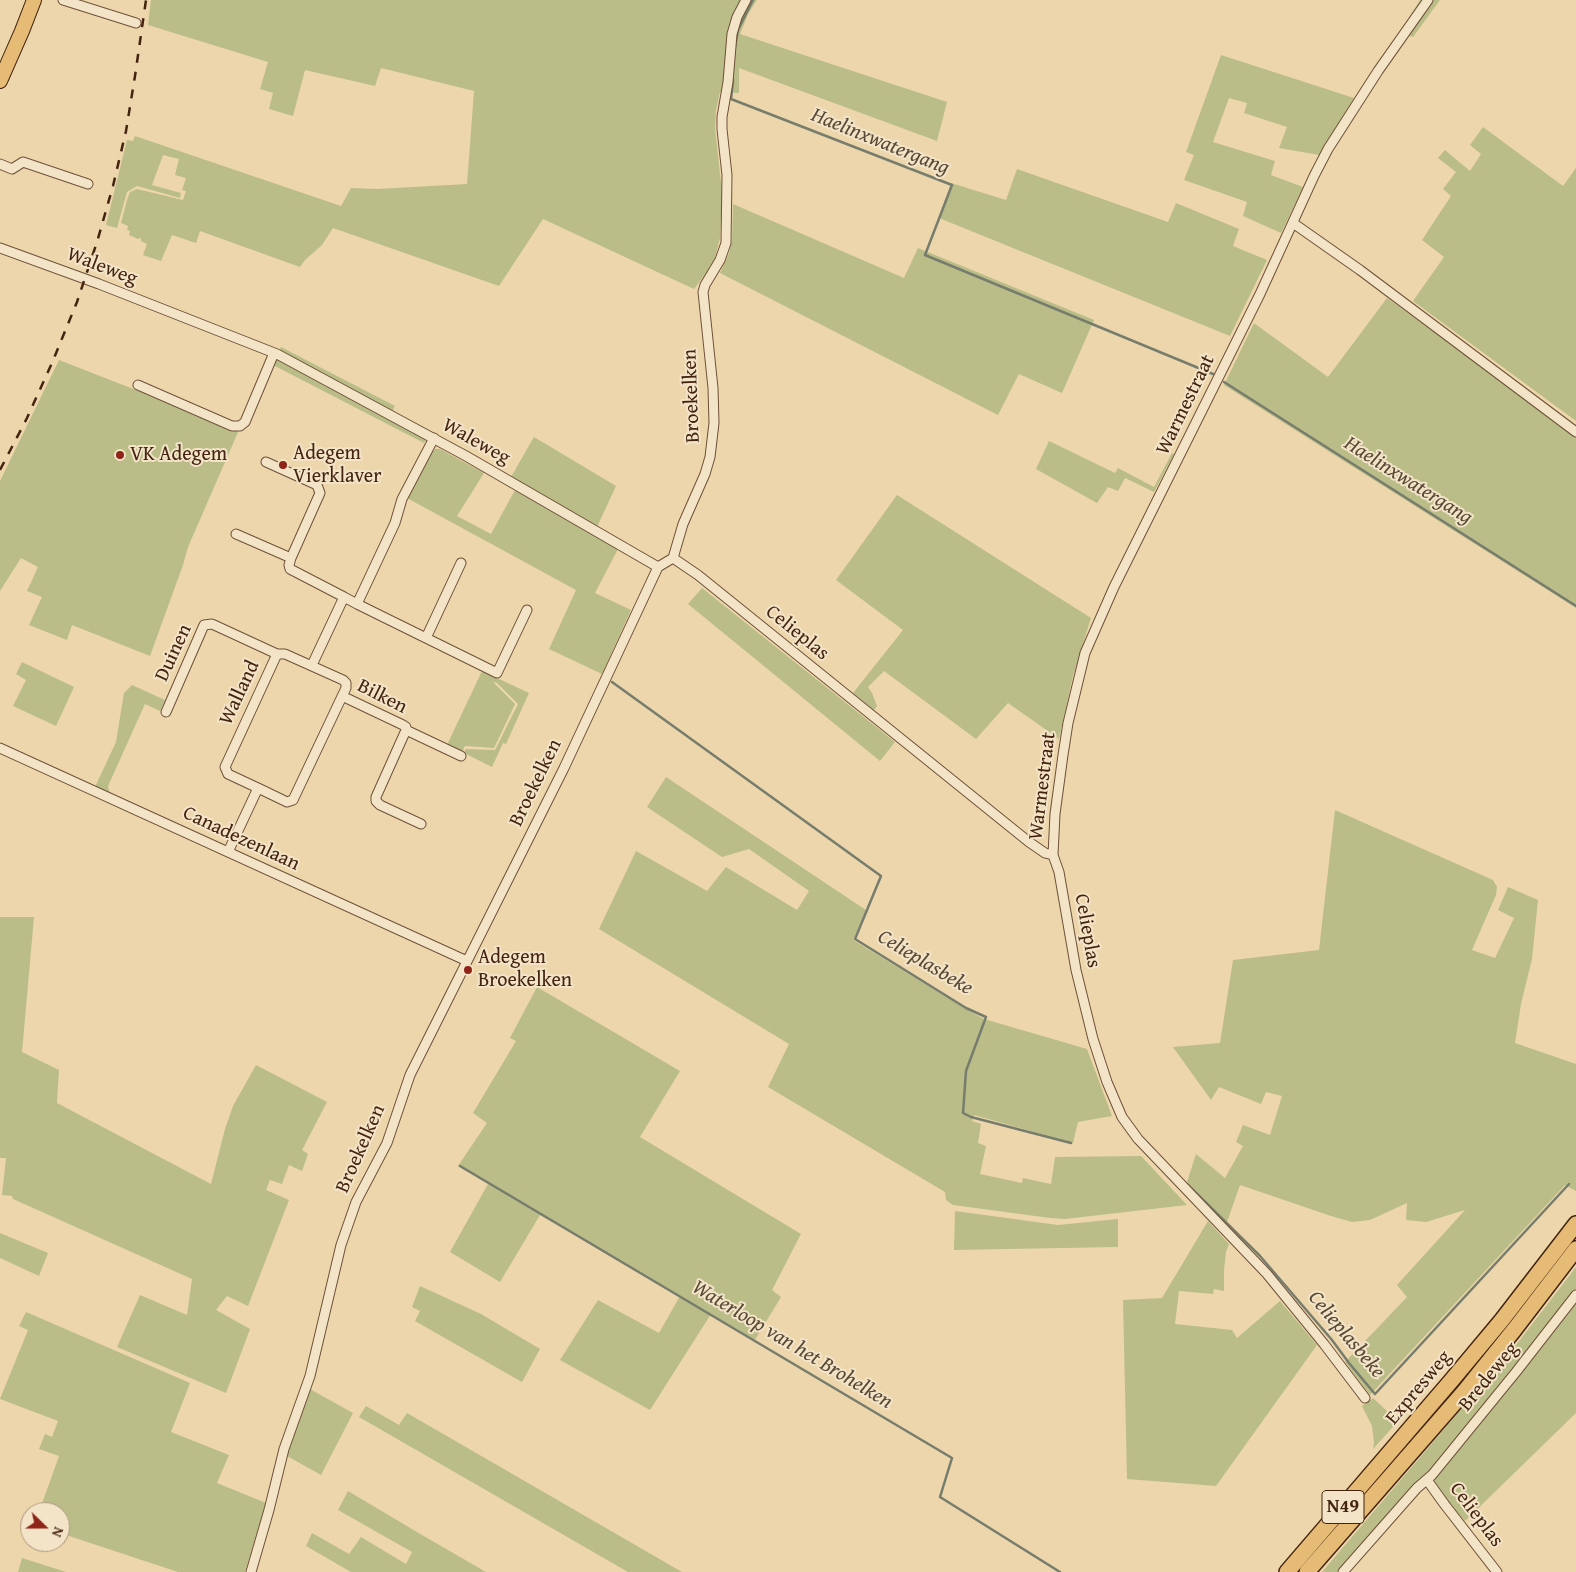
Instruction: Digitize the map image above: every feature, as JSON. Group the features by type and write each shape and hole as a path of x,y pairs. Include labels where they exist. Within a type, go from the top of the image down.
{"highway":[{"name":"Expresweg","path":"1286,1572 1464,1366 1576,1224"},
{"name":"Expresweg","path":"1307,1572 1464,1392 1576,1249"}],"main road":[{"path":"0,80 34,0"}],"street":[{"path":"63,0 136,23"},
{"name":"Broekelken","path":"673,558 684,524 705,474 713,440 713,388 703,292 705,285 720,260 726,243 727,182 722,117 728,82 732,34 737,17 746,0"},
{"name":"Warmestraat","path":"1053,855 1055,814 1064,747 1085,653 1114,587 1260,294 1328,149 1378,71 1428,0"},
{"path":"0,164 12,169 23,162 88,184"},
{"path":"1293,223 1360,270 1576,432"},
{"name":"Waleweg","path":"0,248 99,284 274,353 434,438 658,567"},
{"path":"138,385 232,426 240,426 245,422 274,353"},
{"path":"357,604 395,523 402,499 434,438"},
{"path":"266,462 318,485 320,493 291,558 290,569 497,673 527,610"},
{"path":"236,534 291,558"},
{"path":"658,567 673,558"},
{"name":"Celieplas","path":"673,558 698,575 1029,842 1045,853 1053,855 1058,872 1076,970 1093,1039 1112,1096 1125,1122 1138,1139 1267,1274 1365,1398"},
{"path":"426,638 461,563"},
{"name":"Broekelken","path":"251,1572 284,1449 310,1376 347,1224 356,1202 387,1143 410,1075 568,759 658,567"},
{"path":"312,666 344,597"},
{"name":"Duinen","path":"166,712 204,625 212,624 277,654"},
{"name":"Walland","path":"277,654 285,654 346,683 346,688 293,800 287,802 228,774 225,767 277,654"},
{"name":"Bilken","path":"342,696 404,724 406,730 376,797 376,801 380,806 421,824"},
{"name":"Bilken","path":"406,730 461,756"},
{"name":"Canadezenlaan","path":"0,748 468,961"},
{"path":"228,852 258,788"},
{"name":"Bredeweg","path":"1342,1572 1417,1488 1427,1480 1516,1372 1576,1295"},
{"name":"Celieplas","path":"1427,1480 1497,1572"}],"green space":[{"path":"151,0 757,0 748,14 740,34 947,102 937,141 739,68 739,93 720,92 716,110 715,128 722,192 720,238 715,258 694,289 543,219 499,286 333,228 322,245 300,267 200,231 196,243 172,235 161,261 143,255 147,244 141,241 141,238 138,239 129,235 128,226 121,223 127,200 130,192 137,189 183,200 186,191 182,190 186,178 175,175 179,159 163,155 152,185 181,193 180,198 137,186 127,192 117,228 106,225 127,140 133,141 135,136 341,206 351,188 377,189 467,184 474,91 381,68 375,86 305,70 293,116 269,109 273,93 260,89 268,62 148,25"},
{"path":"1420,0 1440,0 1413,37 1399,33"},
{"path":"1221,55 1354,98 1319,155 1279,148 1287,127 1244,113 1247,103 1229,98 1213,142 1275,161 1271,175 1303,187 1281,233 1243,216 1247,202 1184,180 1194,155 1186,152"},
{"path":"1483,127 1563,186 1576,168 1576,421 1413,301 1444,257 1422,240 1451,196 1443,189 1456,172 1438,158 1445,150 1470,171 1481,154 1470,145"},
{"path":"1017,169 1168,222 1176,203 1239,229 1233,246 1267,260 1230,336 939,218 951,183 1006,200"},
{"path":"733,204 904,278 918,248 1094,320 1062,393 1019,374 998,415 720,273 729,253 732,240"},
{"path":"1387,298 1576,436 1576,608 1224,385 1254,323 1328,377"},
{"path":"281,347 395,406 389,417 427,438 424,443 273,365"},
{"name":"VK Adegem","path":"59,360 141,392 226,429 239,430 188,547 150,656 72,625 67,640 29,625 42,597 27,591 38,567 21,558 0,591 0,481"},
{"path":"534,437 616,486 597,527 511,477"},
{"path":"1049,441 1115,473 1118,468 1154,487 1172,453 1174,454 1154,492 1125,478 1118,491 1108,487 1097,503 1036,469"},
{"path":"435,449 440,449 484,473 457,516 491,534 515,490 618,549 595,593 631,610 602,674 549,649 576,590 407,498"},
{"path":"897,495 1091,618 1073,676 1059,739 1008,703 976,739 884,671 868,687 877,706 874,710 853,693 903,630 836,580"},
{"path":"702,588 895,742 880,761 688,604"},
{"path":"22,662 74,687 56,726 13,706 26,680 16,674"},
{"path":"482,671 529,693 506,744 503,743 492,767 464,753 466,749 495,750 518,704 497,683 493,682 515,704 494,748 465,746 462,752 447,745"},
{"path":"132,685 165,700 160,711 145,704 108,786 110,794 95,787 116,742 124,693"},
{"path":"666,777 866,910 853,940 984,1019 1087,1049 1112,1116 1078,1122 1073,1143 974,1115 972,1121 981,1124 978,1143 986,1146 980,1174 1022,1183 1023,1178 1051,1184 1055,1157 1141,1156 1187,1205 1065,1219 953,1205 946,1200 945,1192 768,1087 789,1044 599,929 636,851 707,891 726,867 797,910 809,891 749,849 722,857 647,807"},
{"path":"1335,810 1493,880 1497,887 1496,895 1472,950 1495,958 1514,918 1498,910 1508,887 1538,900 1532,959 1521,1004 1515,1043 1576,1064 1576,1191 1565,1185 1370,1395 1345,1362 1407,1297 1397,1285 1465,1210 1426,1222 1406,1220 1407,1203 1370,1220 1352,1222 1240,1185 1227,1222 1187,1182 1196,1154 1225,1178 1243,1146 1236,1142 1243,1125 1270,1135 1282,1096 1266,1092 1261,1104 1219,1087 1211,1100 1173,1047 1220,1043 1233,960 1319,950"},
{"path":"0,917 34,917 22,1052 59,1070 57,1103 211,1184 233,1106 256,1065 327,1102 302,1150 308,1154 302,1171 289,1165 282,1184 270,1180 266,1190 289,1200 248,1306 227,1296 216,1310 250,1329 226,1393 117,1347 140,1295 187,1315 192,1279 13,1199 12,1196 2,1195 6,1158 0,1158"},
{"path":"537,987 680,1071 640,1137 801,1234 772,1290 781,1297 755,1340 711,1314 650,1410 560,1360 598,1300 659,1333 680,1296 540,1215 500,1282 450,1252 488,1184 458,1166 487,1123 473,1113 516,1041 510,1038"},
{"path":"955,1211 1058,1225 1118,1219 1118,1247 954,1250"},
{"path":"1208,1221 1229,1244 1224,1270 1224,1291 1214,1289 1213,1294 1179,1291 1175,1324 1232,1330 1237,1338 1280,1301 1317,1345 1216,1486 1127,1479 1123,1300 1162,1298"},
{"path":"0,1233 48,1253 39,1276 0,1258"},
{"path":"1576,1267 1576,1289 1431,1470 1415,1484 1337,1572 1322,1572 1516,1345"},
{"path":"420,1286 481,1314 540,1349 522,1382 415,1321 420,1311 412,1307"},
{"path":"1576,1304 1576,1413 1465,1521 1448,1503 1434,1481 1436,1474"},
{"path":"26,1312 190,1383 171,1432 229,1455 217,1483 266,1503 245,1572 178,1572 70,1536 70,1502 43,1502 59,1456 39,1449 45,1434 52,1437 58,1421 0,1399 28,1330 19,1326"},
{"path":"308,1388 353,1413 321,1475 287,1456 289,1444"},
{"path":"1373,1398 1388,1412 1400,1419 1373,1449 1372,1426 1362,1406"},
{"path":"366,1406 399,1425 407,1413 682,1572 628,1572 359,1417"},
{"path":"348,1491 486,1572 351,1572 306,1546 312,1533 349,1554 361,1537 406,1564 412,1552 338,1510"},
{"path":"22,1558 66,1572 18,1572"}],"waterway":[{"name":"Haelinxwatergang","path":"735,47 738,30 753,0"},
{"name":"Haelinxwatergang","path":"733,80 731,99 952,185 925,255 1213,374"},
{"name":"Haelinxwatergang","path":"1224,382 1576,606"},
{"name":"Celieplasbeke","path":"612,682 881,876 855,939 966,1008 986,1017 966,1071 963,1113 971,1117 1071,1143"},
{"name":"Waterloop van het Brohelken","path":"460,1166 952,1458 940,1497 1060,1572"},
{"name":"Celieplasbeke","path":"1187,1184 1260,1256 1332,1340 1375,1394 1569,1184"}],"railway":[{"path":"0,470 27,418 52,363 77,302 97,242 126,131 146,0"}],"place":[{"name":"VK Adegem","path":"120,455"},
{"name":"Adegem Vierklaver","path":"283,465"},
{"name":"Adegem Broekelken","path":"468,970"}]}
